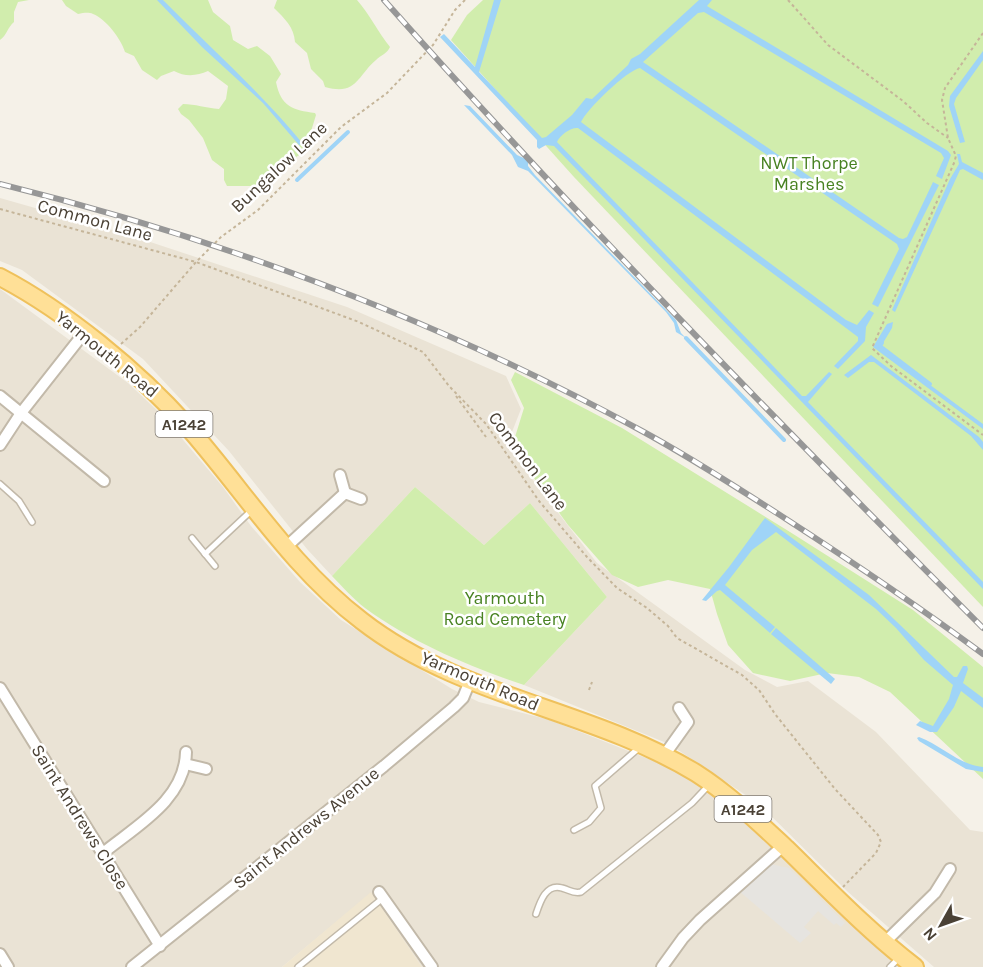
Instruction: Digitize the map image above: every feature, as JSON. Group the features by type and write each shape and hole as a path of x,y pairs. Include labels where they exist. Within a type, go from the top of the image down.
{"main road":[{"name":"Yarmouth Road","path":"0,277 37,299 84,333 164,402 187,426 285,548 316,582 363,622 425,660 470,681 593,725 642,746 697,774 757,821 884,944 896,962 915,967"}],"street":[{"path":"0,445 21,413 84,333"},
{"path":"0,396 104,481"},
{"path":"340,475 345,493"},
{"path":"345,493 361,499"},
{"path":"285,548 345,493"},
{"name":"Saint Andrews Avenue","path":"132,967 384,766 463,698 470,681"},
{"name":"Saint Andrews Close","path":"0,688 160,946"},
{"path":"663,757 691,720 679,708"},
{"path":"103,853 167,800 177,786 185,764 186,752"},
{"path":"185,764 206,769"},
{"path":"662,967 695,924 783,846"},
{"path":"884,944 935,893 950,869"},
{"path":"381,895 432,967"},
{"path":"0,954 8,967"}],"lane":[{"path":"0,484 20,501 32,522"},
{"path":"205,554 254,509"},
{"path":"192,538 215,566"},
{"path":"574,830 589,822 601,808 595,786 642,746"},
{"path":"536,914 544,895 552,889 561,887 574,893 581,892 692,804 711,784"},
{"path":"298,967 381,895"}],"path":[{"name":"Bungalow Lane","path":"110,354 140,327 196,262 221,237 258,210 341,127 387,93 433,45 455,10 465,0"},
{"path":"788,0 828,45 948,138"},
{"path":"983,33 945,88 942,100 948,138 956,156 872,348 891,366 983,435"},
{"name":"Common Lane","path":"0,209 196,262 359,322 423,352 449,386 486,424 539,501 587,557 617,588 661,620 677,638 742,675 759,690 775,714 835,789 878,835 882,842 876,853 835,896"},
{"path":"449,386 486,437"},
{"path":"588,690 592,682"}],"shaded area":[{"path":"0,198 123,233 347,307 506,376 521,409 510,437 525,470 597,563 745,670 777,687 808,681 876,732 970,830 983,832 983,967 934,967 848,892 759,804 669,744 524,685 607,597 530,503 484,545 415,487 332,576 307,549 229,451 143,359 22,270 0,261"},
{"path":"0,289 128,383 162,415 223,487 251,526 300,582 341,620 452,689 479,702 550,720 669,767 729,805 794,865 870,942 903,967 422,967 371,893 282,967 0,967"},
{"path":"770,864 789,868 845,923 841,927 836,923 834,925 818,911 804,927 811,933 800,943 739,891"},
{"path":"371,892 422,967 282,967"}],"green space":[{"path":"0,0 29,0 18,2 14,12 14,22 0,40"},
{"path":"62,0 208,0 213,12 230,26 233,40 248,49 257,46 270,56 281,74 276,82 285,102 294,108 315,113 305,151 254,186 227,186 224,180 224,169 212,160 203,138 178,109 183,104 219,109 226,99 228,86 208,71 191,75 174,71 157,80 142,70 134,56 125,52 117,36 103,20 91,13 78,14 66,6"},
{"path":"277,0 357,0 390,47 350,87 336,89 325,87 323,81 311,69 307,53 295,42 293,32 274,8"},
{"name":"NWT Thorpe Marshes","path":"483,0 983,0 983,607 574,177 451,40 467,15"},
{"path":"515,372 622,428 790,532 913,610 983,667 983,779 890,692 859,677 827,673 790,681 753,673 728,645 710,589 668,580 638,587 612,575 568,525 529,471 515,437 524,408 511,380"},
{"name":"Yarmouth Road Cemetery","path":"415,487 484,545 530,503 607,597 524,685 462,662 402,632 383,621 352,597 332,576"}],"water":[{"path":"157,0 163,0 235,70 303,144 299,145 263,103 202,47"},
{"path":"494,0 501,0 479,72 542,138 572,115 586,98 592,99 628,65 631,59 640,54 699,0 712,0 707,6 948,151 951,155 942,179 936,176 944,158 941,153 704,12 698,13 643,62 899,238 907,237 933,182 939,185 878,307 872,304 899,249 897,244 640,68 634,70 608,91 584,116 581,122 846,320 857,325 869,310 874,313 866,327 865,341 838,369 834,366 858,341 858,337 578,128 566,132 557,142 802,396 806,396 829,372 832,374 808,402 983,582 983,589 554,146 546,145 539,149 537,147 537,140 440,37 444,34 475,67"},
{"path":"983,51 983,60 954,104 965,142 960,143 949,106 950,96"},
{"path":"464,105 470,106 517,155 528,160 528,166 535,175 676,320 681,333 686,338 676,332 674,323 666,312 528,171 518,167 512,155"},
{"path":"957,154 960,154 962,162 983,173 983,180 963,169 960,170 895,312 892,310 950,179 959,164"},
{"path":"893,322 880,348 983,424 983,429 873,347 887,324"},
{"path":"871,355 979,437 983,442 983,450 971,436 874,362 869,362 848,378 844,375"},
{"path":"765,518 869,595 954,677 957,677 963,666 967,666 963,683 983,698 983,708 961,691 954,707 937,732 930,732 916,725 920,721 933,726 949,699 953,685 924,660 876,609 776,532 752,550 725,585 775,627 770,633 720,590 706,601 702,600"},
{"path":"776,628 835,679 831,684 771,634"},
{"path":"917,738 966,763 983,767 983,772 966,769 919,741"}],"waterway":[{"path":"297,180 348,132"},
{"path":"686,338 784,440"},
{"path":"882,343 880,346 930,384"}],"railway":[{"path":"384,0 604,240 830,474 983,628"},
{"path":"0,184 166,230 248,257 409,319 566,391 642,431 783,517 983,654"}]}
